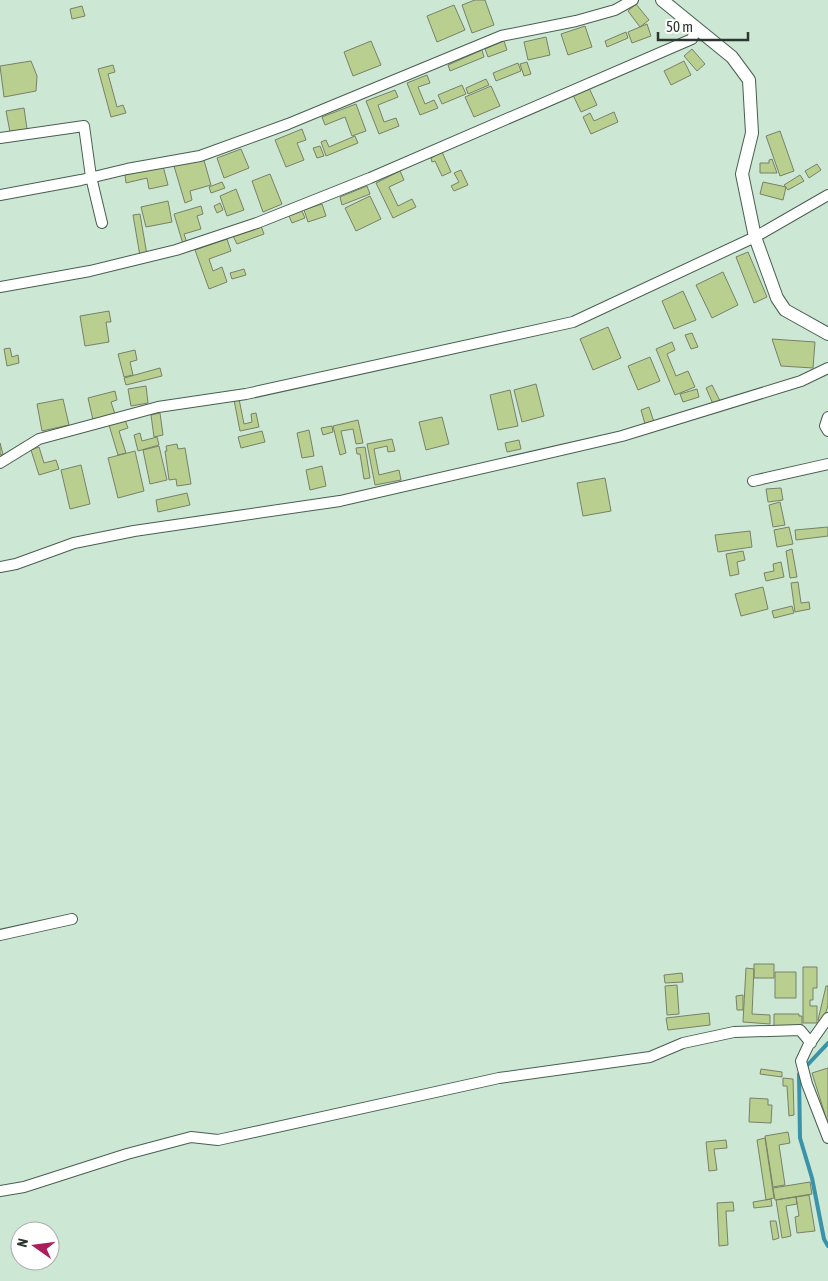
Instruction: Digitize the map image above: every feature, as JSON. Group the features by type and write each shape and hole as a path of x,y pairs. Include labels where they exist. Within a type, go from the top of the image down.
{"street":[{"path":"0,195 200,156 288,124 501,36 576,22 615,10 633,0"},
{"path":"662,0 732,57 749,80 752,133 742,174 755,237 777,298 785,310 828,334"},
{"path":"0,287 90,271 176,250 257,223 370,178 692,39 696,28"},
{"path":"0,138 84,126 91,177 102,223"},
{"path":"0,463 39,439 158,407 246,394 573,322 755,237 828,194"},
{"path":"0,567 83,542 134,531 340,502 622,436 801,381 828,368"},
{"path":"828,417 824,426 828,431"},
{"path":"753,481 828,464"},
{"path":"0,935 72,919"},
{"path":"828,1018 801,1061 807,1084 828,1138"},
{"path":"0,1191 24,1187 127,1154 190,1137 218,1140 499,1078 650,1057 683,1043 734,1032 800,1030 811,1043"}],"building":[{"path":"475,0 485,0 494,25 472,33 462,5"},
{"path":"636,4 649,20 640,27 628,11"},
{"path":"454,5 465,30 437,42 427,16"},
{"path":"82,6 85,16 72,19 70,9"},
{"path":"647,24 651,36 632,43 628,32"},
{"path":"585,26 592,47 568,55 561,34"},
{"path":"626,32 628,38 607,47 605,41"},
{"path":"546,37 550,55 528,60 524,42"},
{"path":"371,41 381,65 353,76 344,52"},
{"path":"504,41 507,50 488,57 485,49"},
{"path":"692,49 705,64 697,71 684,56"},
{"path":"482,50 484,57 450,71 448,65"},
{"path":"31,61 37,76 36,91 4,97 0,66"},
{"path":"684,61 691,75 671,85 664,71"},
{"path":"527,62 531,74 524,76 520,64"},
{"path":"518,63 521,71 496,81 493,73"},
{"path":"113,65 115,72 108,74 117,107 123,105 126,113 111,117 98,69"},
{"path":"427,75 430,83 418,87 425,104 434,100 438,108 420,115 407,83"},
{"path":"486,79 489,85 468,94 466,88"},
{"path":"462,85 466,94 442,104 438,95"},
{"path":"491,86 500,106 474,117 465,97"},
{"path":"589,88 597,105 581,112 573,95"},
{"path":"395,90 398,97 378,105 384,122 396,118 399,126 379,134 366,101"},
{"path":"356,104 366,131 352,136 345,117 325,125 322,117"},
{"path":"24,108 27,129 10,132 6,111"},
{"path":"614,112 618,122 591,134 583,117 590,113 594,121"},
{"path":"302,129 306,140 297,143 304,160 286,167 275,140"},
{"path":"780,131 794,171 780,176 766,136"},
{"path":"355,136 358,143 326,156 321,142 326,140 329,147"},
{"path":"320,146 324,156 317,158 313,148"},
{"path":"241,149 249,168 224,178 217,158"},
{"path":"442,152 451,172 442,176 435,161 432,162 431,158"},
{"path":"203,157 211,185 190,191 192,200 185,203 174,166"},
{"path":"772,159 777,173 760,173 760,163 769,163 769,160"},
{"path":"817,164 821,170 809,178 805,171"},
{"path":"163,166 168,185 149,189 147,178 126,183 125,175"},
{"path":"461,170 468,185 454,191 451,186 459,182 454,173"},
{"path":"400,171 404,180 389,187 398,206 412,199 416,207 393,218 376,183"},
{"path":"270,174 282,204 263,212 252,181"},
{"path":"800,175 804,181 788,190 784,185"},
{"path":"222,182 225,188 211,193 209,187"},
{"path":"763,182 786,187 783,200 760,194"},
{"path":"367,186 370,194 342,205 340,197"},
{"path":"236,189 244,210 227,216 220,196"},
{"path":"370,196 381,219 356,231 345,208"},
{"path":"168,201 172,222 146,227 141,207"},
{"path":"220,203 223,210 217,213 214,206"},
{"path":"322,204 326,216 308,222 304,210"},
{"path":"201,206 203,214 197,216 201,229 184,234 187,243 183,244 174,214"},
{"path":"302,211 305,218 292,223 289,216"},
{"path":"140,214 147,255 140,256 133,215"},
{"path":"261,226 264,234 237,244 233,236"},
{"path":"227,239 231,251 209,259 213,271 222,267 227,282 209,289 195,250"},
{"path":"748,252 767,297 754,303 736,257"},
{"path":"244,269 246,275 232,279 230,273"},
{"path":"723,272 738,305 712,318 696,285"},
{"path":"683,291 696,320 674,329 662,301"},
{"path":"109,311 111,322 106,322 109,342 85,346 80,316"},
{"path":"608,327 621,358 593,370 580,339"},
{"path":"692,333 698,347 691,349 685,335"},
{"path":"772,339 815,342 813,368 781,366"},
{"path":"672,342 675,350 667,354 676,376 688,371 695,387 675,395 656,349"},
{"path":"10,348 12,357 18,355 19,363 7,366 4,349"},
{"path":"135,350 137,360 130,362 133,375 124,377 118,354"},
{"path":"650,357 660,381 638,390 628,366"},
{"path":"160,368 162,376 126,385 124,378"},
{"path":"536,384 544,416 522,422 514,390"},
{"path":"712,385 720,401 713,404 706,388"},
{"path":"146,386 148,403 131,406 128,389"},
{"path":"697,389 699,397 683,402 680,394"},
{"path":"510,390 518,426 498,430 490,395"},
{"path":"115,391 117,400 111,402 115,414 93,420 88,398"},
{"path":"63,399 69,425 42,431 37,404"},
{"path":"239,399 244,424 252,422 251,414 256,413 259,427 240,431 234,400"},
{"path":"649,407 654,422 645,424 641,410"},
{"path":"160,413 163,435 154,437 151,415"},
{"path":"442,417 449,444 426,450 419,422"},
{"path":"125,420 128,428 119,431 126,453 118,455 109,425"},
{"path":"358,420 363,443 356,444 353,429 341,431 346,453 340,455 333,426"},
{"path":"332,426 333,432 323,435 321,428"},
{"path":"309,430 314,456 302,458 297,433"},
{"path":"262,431 265,442 241,448 238,437"},
{"path":"140,433 142,441 157,437 159,445 138,451 134,435"},
{"path":"392,439 395,451 388,452 387,446 374,449 379,475 399,470 401,480 375,485 367,444"},
{"path":"519,440 521,449 507,452 505,443"},
{"path":"0,443 3,454 0,455"},
{"path":"177,444 178,449 185,448 191,484 177,486 176,479 169,480 166,446"},
{"path":"159,446 167,480 150,484 143,450"},
{"path":"39,447 44,463 56,460 59,469 39,475 31,450"},
{"path":"365,447 370,478 364,479 360,454 357,454 356,448"},
{"path":"135,451 144,491 118,498 108,458"},
{"path":"81,465 90,504 70,509 61,470"},
{"path":"322,466 326,486 310,490 306,470"},
{"path":"605,478 611,511 583,516 577,483"},
{"path":"781,488 783,500 768,502 766,489"},
{"path":"187,493 190,505 158,512 156,500"},
{"path":"780,502 785,525 773,527 769,505"},
{"path":"789,527 793,544 777,547 774,530"},
{"path":"828,527 828,536 796,540 795,530"},
{"path":"750,531 752,547 718,552 715,535"},
{"path":"792,549 797,577 790,578 786,551"},
{"path":"743,551 745,560 737,562 739,574 730,576 726,554"},
{"path":"781,562 784,577 766,581 764,573 774,571 773,564"},
{"path":"798,582 801,603 809,602 810,609 795,612 791,583"},
{"path":"763,587 768,609 741,616 735,594"},
{"path":"792,606 794,613 774,618 772,611"},
{"path":"754,964 774,964 774,978 754,978"},
{"path":"803,967 817,967 817,988 813,988 813,1000 810,1000 810,1006 817,1006 817,1023 803,1023"},
{"path":"746,968 754,969 752,1014 770,1015 770,1024 743,1022"},
{"path":"775,972 796,972 796,998 775,998"},
{"path":"682,973 683,982 665,983 664,975"},
{"path":"677,985 679,1014 667,1015 665,986"},
{"path":"826,986 828,986 828,1005 823,1022 818,1020"},
{"path":"743,995 743,1010 737,1010 736,996"},
{"path":"709,1013 710,1025 668,1030 666,1018"},
{"path":"774,1014 799,1014 799,1016 802,1016 802,1027 774,1027"},
{"path":"828,1068 828,1124 812,1073"},
{"path":"761,1069 782,1072 782,1077 760,1074"},
{"path":"783,1078 793,1079 794,1115 789,1116 787,1086 783,1086"},
{"path":"750,1098 768,1099 768,1105 772,1105 771,1123 749,1122"},
{"path":"788,1132 790,1143 779,1145 785,1185 773,1187 765,1136"},
{"path":"765,1138 774,1198 766,1200 757,1140"},
{"path":"726,1140 727,1148 714,1149 717,1170 709,1171 706,1142"},
{"path":"810,1182 812,1194 775,1200 773,1188"},
{"path":"809,1195 815,1231 797,1233 795,1217 799,1216 796,1197"},
{"path":"796,1197 797,1204 786,1206 791,1236 782,1238 776,1200"},
{"path":"771,1199 772,1206 754,1208 753,1202"},
{"path":"733,1202 734,1211 726,1211 728,1245 719,1246 717,1203"},
{"path":"770,1221 776,1221 779,1238 773,1240"}],"waterway":[{"path":"828,1043 799,1074 800,1138 812,1178 824,1239 828,1246"}]}
